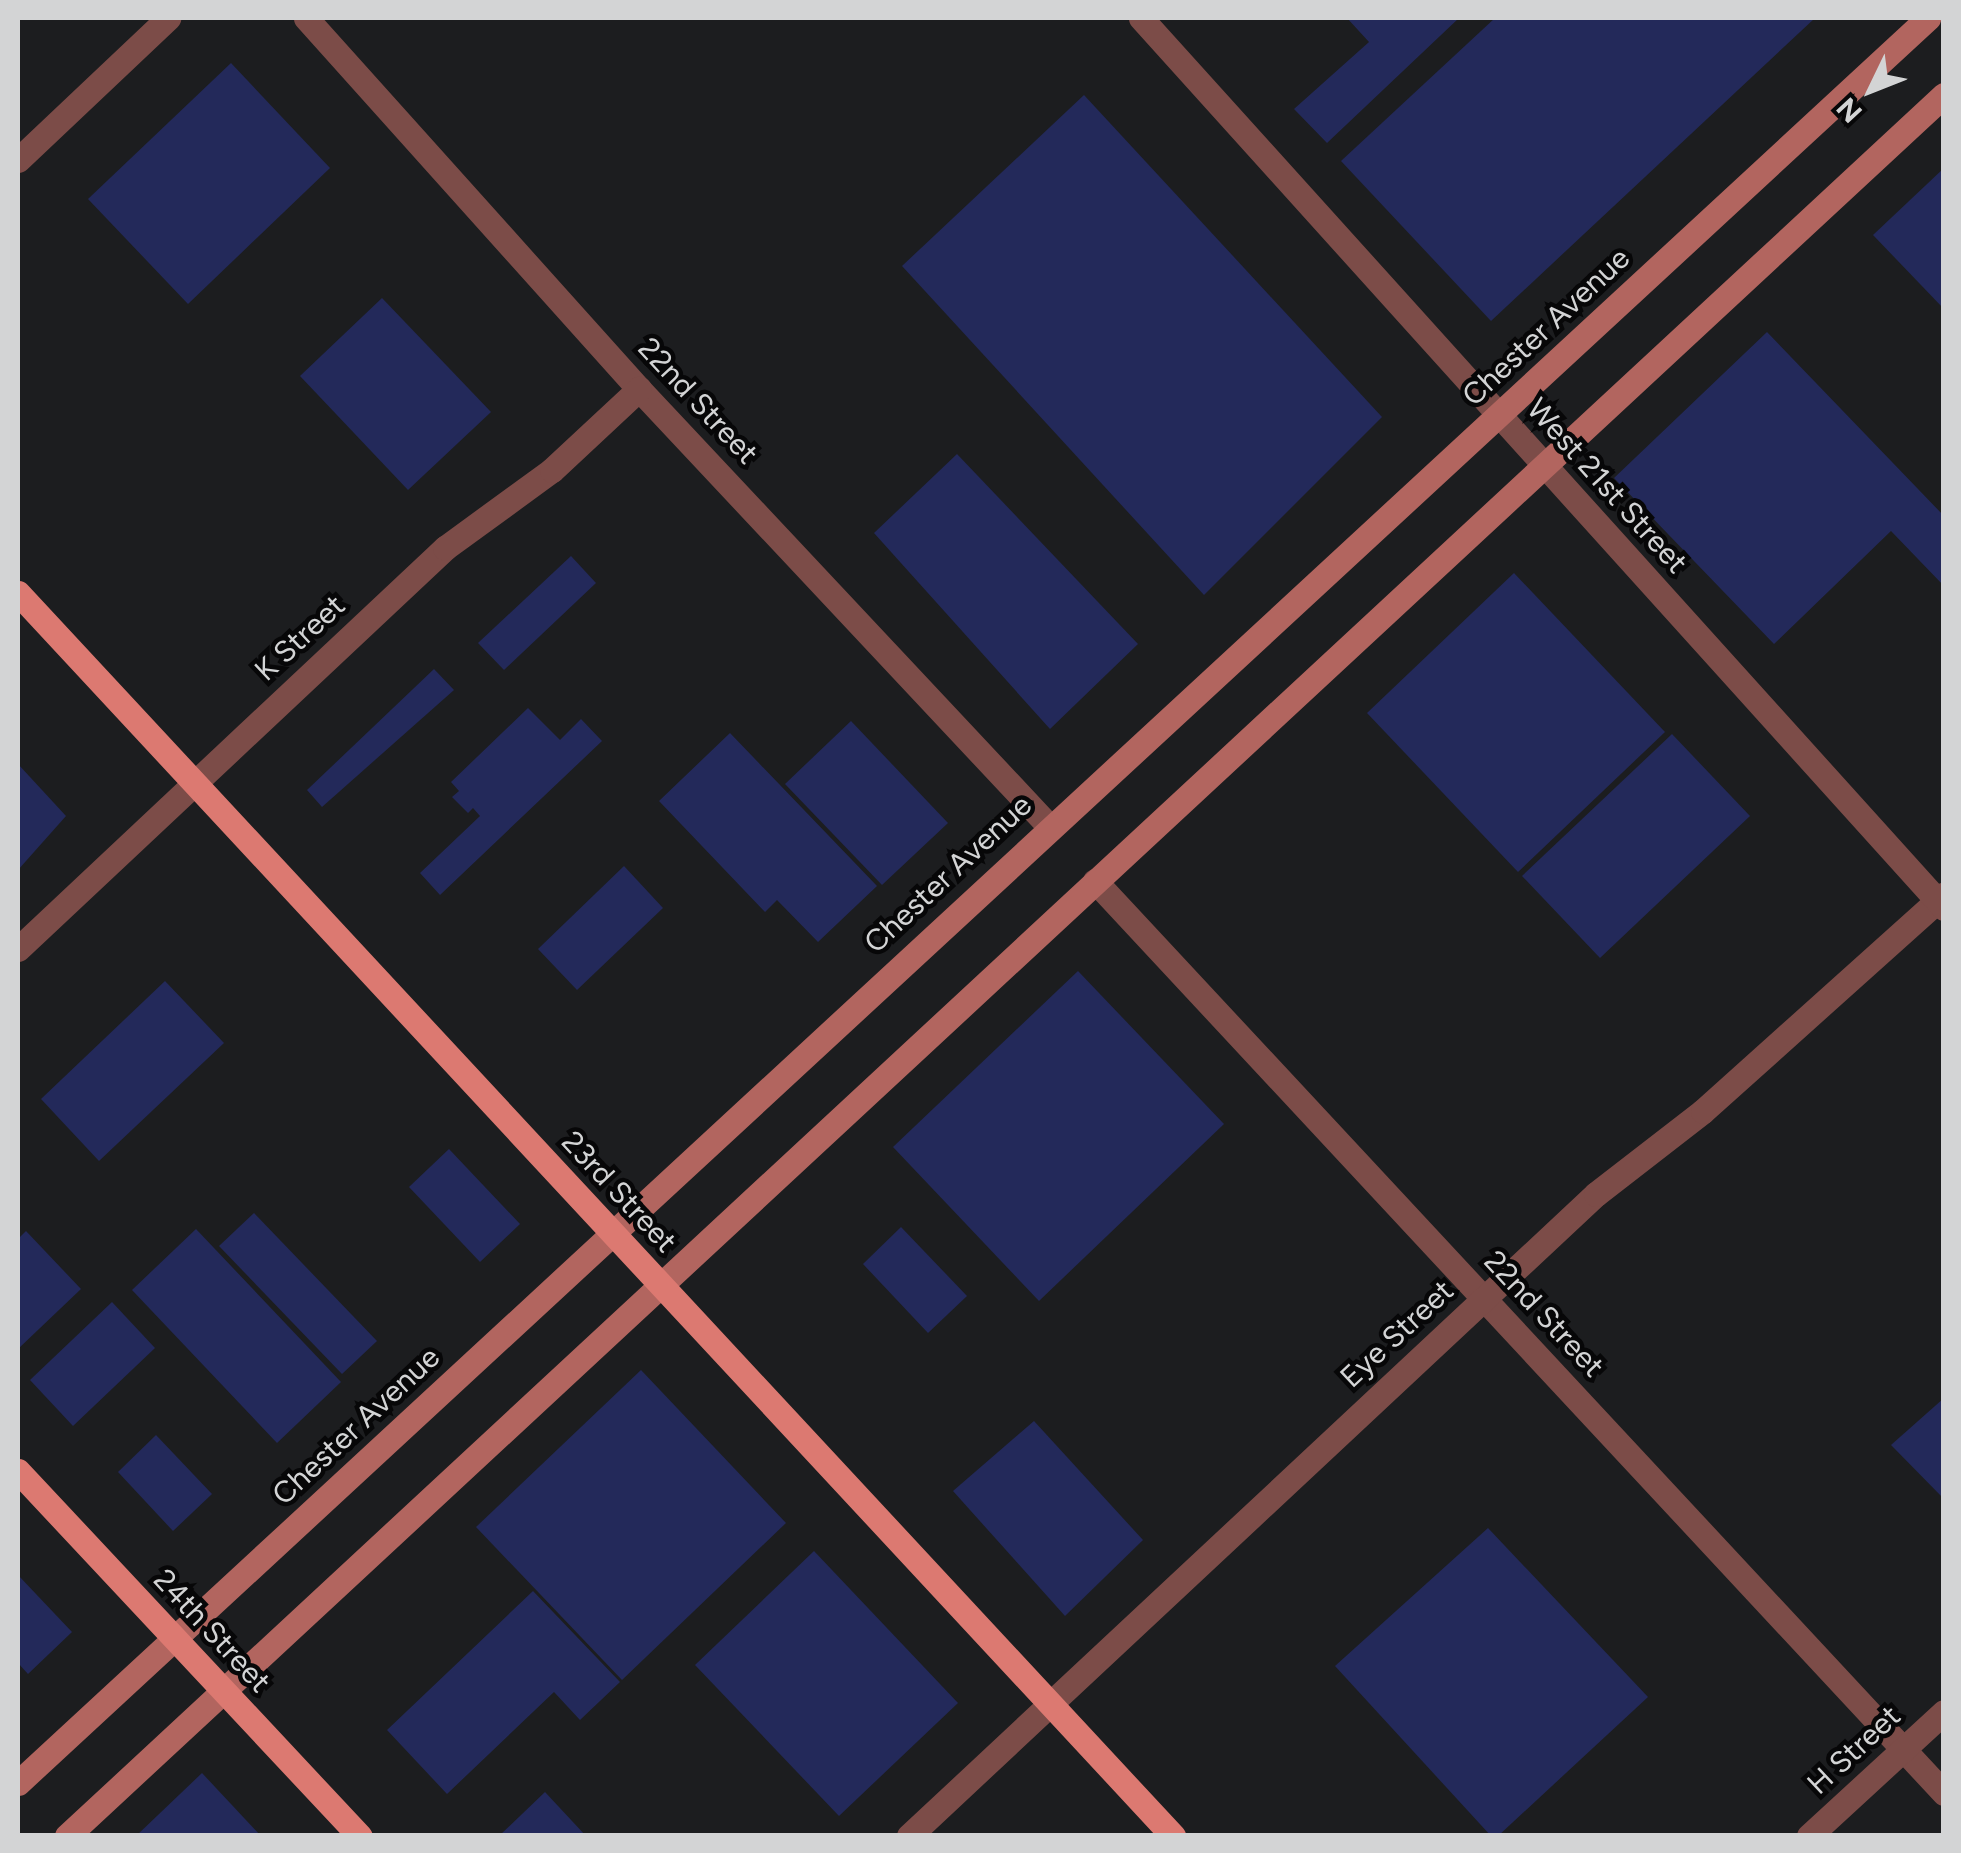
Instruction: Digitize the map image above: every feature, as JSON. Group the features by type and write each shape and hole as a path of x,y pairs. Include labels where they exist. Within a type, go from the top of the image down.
{"main road":[{"name":"Chester Avenue","path":"18,1782 614,1234 1047,824 1928,18"},
{"path":"67,1836 1944,95"},
{"name":"23rd Street","path":"18,593 1173,1836"},
{"name":"24th Street","path":"18,1471 359,1836"}],"street":[{"path":"18,160 168,18"},
{"name":"22nd Street","path":"306,18 639,390 1047,824"},
{"name":"West 21st Street","path":"1141,18 1941,901"},
{"name":"K Street","path":"18,949 445,548 552,470 639,390"},
{"name":"22nd Street","path":"1095,881 1944,1793"},
{"name":"Eye Street","path":"909,1836 1484,1296 1941,901"},
{"name":"H Street","path":"1809,1836 1944,1712"}],"building":[{"path":"1347,18 1459,18 1327,143 1294,109 1369,42"},
{"path":"1495,18 1815,18 1491,321 1341,161"},
{"path":"231,63 330,168 188,304 88,199"},
{"path":"1084,95 1382,417 1204,595 902,266"},
{"path":"1944,168 1944,309 1873,235"},
{"path":"382,298 491,412 408,490 300,376"},
{"path":"1767,332 1944,516 1944,586 1891,531 1774,644 1614,478"},
{"path":"957,454 1138,644 1050,729 874,533"},
{"path":"571,556 596,583 504,670 478,643"},
{"path":"1514,573 1665,732 1518,872 1367,713"},
{"path":"434,669 454,690 322,807 307,790"},
{"path":"528,708 560,740 581,719 602,741 440,895 420,873 480,816 473,808 468,813 452,797 459,791 451,782"},
{"path":"851,721 948,823 882,885 785,784"},
{"path":"730,733 877,886 818,942 777,900 765,912 659,801"},
{"path":"1672,734 1750,816 1600,958 1522,876"},
{"path":"18,764 66,816 18,870"},
{"path":"624,866 663,908 577,990 538,949"},
{"path":"1078,971 1224,1124 1039,1301 893,1147"},
{"path":"165,981 224,1043 99,1161 41,1099"},
{"path":"449,1149 520,1224 480,1262 409,1187"},
{"path":"254,1213 377,1341 342,1374 219,1246"},
{"path":"901,1227 967,1296 928,1333 863,1264"},
{"path":"196,1229 341,1382 277,1443 132,1290"},
{"path":"26,1231 81,1289 18,1349 18,1239"},
{"path":"112,1302 155,1348 73,1426 30,1380"},
{"path":"641,1370 786,1523 622,1680 476,1527"},
{"path":"1944,1398 1944,1499 1891,1445"},
{"path":"1034,1421 1143,1540 1065,1616 953,1491"},
{"path":"156,1435 212,1494 173,1531 118,1472"},
{"path":"1488,1528 1648,1697 1498,1836 1491,1836 1335,1666"},
{"path":"814,1551 958,1703 839,1816 695,1665"},
{"path":"18,1575 72,1632 28,1674 18,1663"},
{"path":"533,1591 620,1682 580,1720 554,1692 447,1794 387,1730"},
{"path":"202,1773 261,1836 136,1836"},
{"path":"545,1792 586,1836 499,1836"}]}
